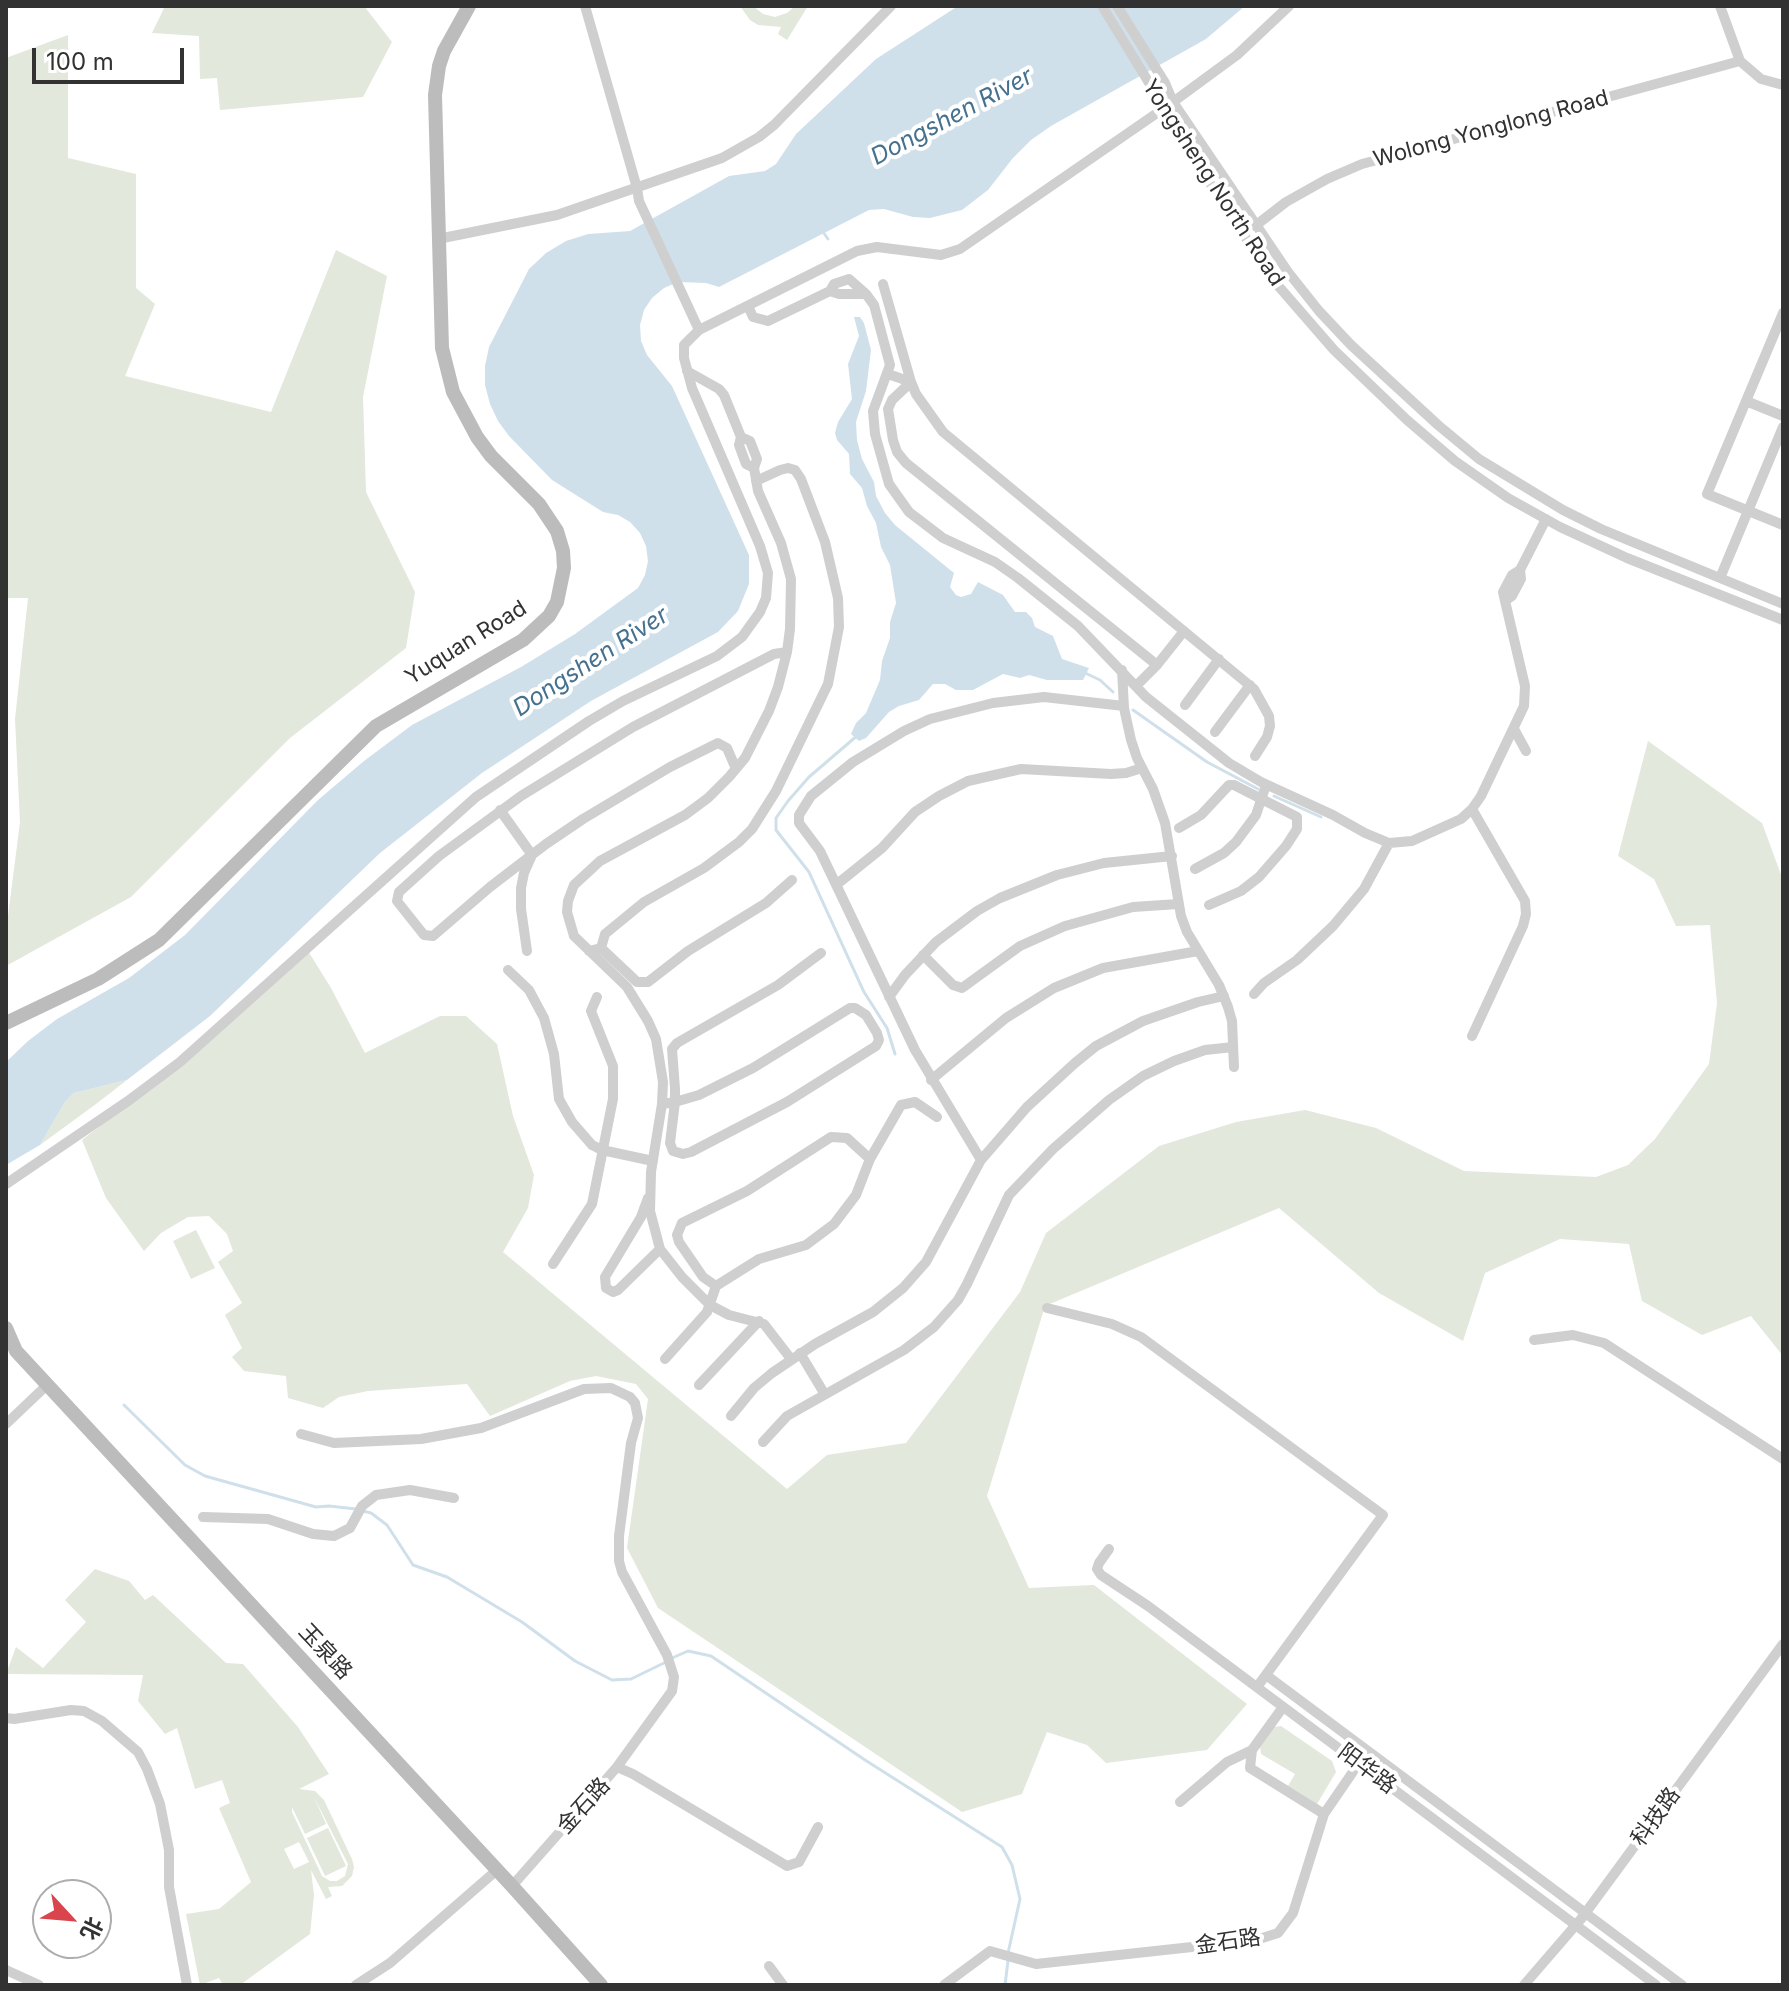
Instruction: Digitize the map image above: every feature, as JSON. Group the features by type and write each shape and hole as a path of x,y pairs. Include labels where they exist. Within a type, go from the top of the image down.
{"street":[{"name":"Yuquan Road","path":"6,1023 98,979 159,940 376,726 523,640 553,609 562,585 564,568 557,531 539,504 484,446 463,413 453,392 442,348 436,80 444,51 469,6"},
{"path":"585,6 639,201 699,330"},
{"path":"438,239 557,215 722,158 759,137 789,111 891,6"},
{"name":"Yongsheng North Road","path":"1102,6 1154,91 1162,110 1274,281 1334,350 1455,461 1508,498 1546,519 1627,558 1783,620"},
{"name":"Yongsheng North Road","path":"1117,6 1165,83 1173,102 1255,226 1319,311 1351,345 1479,459 1563,510 1783,604"},
{"path":"6,1184 180,1062 476,797 623,701 717,656 742,637 753,624 766,598 768,573 760,546 687,371 684,345 699,330 857,251 877,247 941,255 960,249 1237,55 1289,6"},
{"path":"1720,6 1740,61 1761,79 1783,85"},
{"name":"Wolong Yonglong Road","path":"1255,226 1286,202 1362,164 1740,61"},
{"path":"883,284 911,382 930,415 952,442 1250,685 1264,703 1270,726 1255,756"},
{"path":"748,306 753,317 768,321 830,291 866,294 874,305 889,356 888,374 873,411 875,434 889,484 909,512 943,538 995,562 1018,578 1078,626 1146,697 1204,744 1266,785 1389,843 1412,841 1461,819 1472,809 1514,729 1524,706 1525,686 1505,601 1512,596 1521,579 1520,570 1546,519"},
{"path":"1783,313 1707,494 1783,525"},
{"path":"687,371 724,395 741,437 739,445 746,464 754,468 791,579 787,652 769,711 736,769 708,798 685,815 609,855 580,877 570,892 567,912 574,936 627,987 648,1021 661,1060 662,1104 650,1193 651,1223 660,1249 710,1305 729,1315 759,1321 769,1328 796,1356 824,1393"},
{"path":"888,374 911,382"},
{"path":"911,382 892,400 888,409 893,440 897,452 906,463 1157,665"},
{"path":"1746,401 1783,416"},
{"path":"1720,578 1783,427"},
{"path":"601,948 605,934 632,912 704,868 752,829 776,791 828,684 839,627 838,598 825,542 795,470 780,470 756,481"},
{"path":"1136,686 1184,631"},
{"path":"736,769 723,744 712,745 594,812 490,887 433,936 424,935 397,901 399,892 439,856 500,810 633,727 774,654 787,652"},
{"path":"1185,705 1219,659"},
{"path":"1122,670 1124,706 1131,740 1161,812 1172,856 1178,904 1187,932 1224,996 1232,1021 1234,1067"},
{"path":"1215,732 1250,685"},
{"path":"981,1160 931,1080 820,851 799,823 799,815 811,796 875,748 930,719 993,703 1044,697 1124,706"},
{"path":"1514,729 1526,751"},
{"path":"836,885 882,848 915,812 968,781 1021,769 1111,774 1142,768"},
{"path":"1179,828 1201,815 1229,785 1297,817 1297,829 1259,877 1241,891 1209,905"},
{"path":"1195,869 1224,853 1236,842 1256,815 1266,785"},
{"path":"1472,809 1525,901 1526,914 1472,1036"},
{"path":"500,810 532,855"},
{"path":"1254,994 1333,926 1364,889 1389,843"},
{"path":"527,951 521,888 532,855"},
{"path":"889,997 923,955 977,911 1027,886 1104,863 1172,856"},
{"path":"601,948 637,982 648,982 688,951 766,903 792,880"},
{"path":"923,955 953,985 962,988 1020,946 1065,926 1133,907 1178,904"},
{"path":"589,951 601,948"},
{"path":"931,1080 1006,1018 1054,988 1103,968 1198,951"},
{"path":"662,1104 675,1102 699,1095 774,1057 850,1008 861,1010 877,1033 879,1040 870,1052 787,1102 683,1154 673,1151 670,1143 675,1102 672,1049 677,1043 778,985 821,953"},
{"path":"508,970 529,990 544,1018 554,1054 563,1110 592,1145 653,1161"},
{"path":"731,1416 754,1388 796,1356 873,1312 903,1288 926,1262 981,1160 1027,1107 1096,1046 1143,1021 1224,996"},
{"path":"553,1264 592,1204 613,1099 610,1054 591,1011 597,997"},
{"path":"763,1442 787,1416 904,1350 947,1314 967,1284 1009,1195 1053,1149 1109,1100 1143,1076 1174,1061 1205,1050 1233,1047"},
{"path":"665,1359 707,1312 716,1286 745,1265 806,1245 847,1210 870,1159 901,1105 915,1102 937,1117"},
{"path":"716,1286 703,1277 679,1242 677,1235 682,1223 747,1191 831,1137 847,1138 870,1159"},
{"path":"650,1193 641,1217 605,1277 606,1288 613,1292 618,1290 660,1249"},
{"path":"1047,1308 1112,1324 1141,1337 1383,1515 1257,1687"},
{"path":"699,1385 759,1321"},
{"path":"6,1328 16,1351 47,1385 6,1424"},
{"path":"1534,1340 1573,1335 1604,1343 1783,1459"},
{"name":"玉泉路","path":"47,1385 601,1985"},
{"path":"301,1434 334,1443 421,1439 481,1428 584,1389 603,1387 624,1393 635,1403 638,1418 631,1443 619,1536 619,1561 670,1661 674,1677 672,1691 617,1767"},
{"path":"203,1517 268,1519 324,1536 343,1533 350,1528 362,1506 376,1495 410,1490 454,1498"},
{"name":"阳华路","path":"1109,1549 1097,1569 1101,1575 1148,1606 1656,1985"},
{"name":"科技路","path":"1524,1985 1586,1913 1783,1644"},
{"name":"阳华路","path":"1266,1675 1682,1985"},
{"path":"1180,1802 1227,1762 1252,1750 1283,1707"},
{"path":"6,1718 84,1711 112,1728 138,1752 160,1804 169,1850 169,1887 187,1985"},
{"path":"1252,1750 1250,1768 1324,1814"},
{"name":"金石路","path":"944,1985 990,1951 1036,1964 1267,1938 1278,1933 1293,1913 1324,1814 1359,1763"},
{"name":"金石路","path":"512,1886 617,1767 787,1866 799,1862 818,1827"},
{"path":"356,1985 390,1963 497,1870"},
{"path":"769,1966 783,1985"},
{"path":"6,1970 39,1985"}],"shaded area":[{"path":"165,6 364,6 392,42 363,97 220,110 217,78 200,79 199,36 152,33"},
{"path":"740,6 753,6 763,14 775,17 795,6 808,6 787,40 778,34 781,27 758,25"},
{"path":"68,35 68,158 136,174 136,288 155,304 125,376 271,412 336,250 387,276 363,397 366,492 415,592 406,648 290,738 131,897 6,966 6,932 20,822 15,719 28,598 6,598 6,58"},
{"path":"1648,741 1762,823 1783,880 1783,1356 1751,1316 1702,1335 1642,1301 1629,1244 1560,1239 1485,1273 1463,1341 1379,1293 1279,1208 1045,1306 987,1496 1029,1588 1094,1585 1247,1704 1207,1750 1106,1763 1087,1745 1047,1732 1022,1794 962,1812 658,1608 627,1548 648,1399 636,1384 596,1376 570,1381 490,1416 467,1384 368,1391 339,1397 323,1408 288,1398 286,1376 244,1371 232,1357 242,1348 225,1315 242,1303 218,1262 233,1251 227,1234 209,1216 188,1217 161,1233 144,1251 106,1198 82,1140 204,1045 308,951 365,1053 440,1016 466,1016 497,1044 513,1116 534,1175 528,1208 503,1252 787,1489 827,1455 906,1443 1020,1292 1046,1233 1159,1146 1236,1122 1305,1110 1376,1128 1464,1171 1596,1177 1628,1165 1655,1139 1709,1064 1717,1003 1710,925 1676,926 1654,879 1618,856"},
{"path":"127,1080 40,1145 65,1102 74,1093"},
{"path":"196,1230 215,1268 191,1279 173,1241"},
{"path":"95,1569 129,1581 145,1600 153,1595 226,1663 243,1664 298,1727 329,1774 299,1789 315,1791 324,1800 352,1859 352,1876 342,1886 328,1887 332,1896 326,1899 311,1870 314,1895 310,1934 240,1985 223,1985 219,1978 200,1985 186,1914 219,1909 251,1882 219,1808 230,1803 222,1780 195,1789 177,1728 165,1734 138,1701 143,1675 6,1674 16,1647 43,1668 86,1622 65,1600","holes":["314,1797 348,1864 345,1876 337,1881 322,1876 292,1812 292,1807 305,1834 326,1824","299,1842 309,1862 294,1869 284,1849"]},
{"path":"1281,1726 1332,1761 1336,1772 1317,1804 1288,1786 1295,1774 1261,1754 1260,1746 1273,1727"},
{"path":"328,1828 346,1866 325,1876 307,1838"}],"water":[{"name":"Dongshen River","path":"958,6 1245,6 1206,39 1031,140 988,190 962,210 930,218 884,209 869,210 719,287 678,282 652,298 644,310 640,325 641,341 647,355 672,386 749,555 749,584 738,611 718,632 591,701 482,773 380,853 210,1016 127,1080 74,1093 65,1102 40,1145 6,1165 6,1062 28,1041 57,1019 129,978 185,935 318,800 412,725 521,667 575,634 638,588 648,561 640,533 630,522 603,512 552,480 509,436 490,404 485,385 489,347 529,269 546,253 566,241 588,234 630,231 729,176 765,171 776,164 796,134 876,59"},
{"path":"854,317 860,317 864,323 871,350 866,391 856,422 857,440 885,513 895,525 954,573 950,587 956,595 971,594 978,582 1003,595 1015,612 1026,612 1035,627 1053,636 1062,659 1089,668 1083,680 1047,680 1029,675 1020,678 1003,674 973,690 956,690 945,684 933,684 919,700 889,712 866,738 859,741 851,734 866,713 880,680 896,603 890,565 881,547 876,523 862,488 850,474 849,454 835,433 852,399 848,364 859,336"}],"waterway":[{"path":"821,229 828,239"},
{"path":"1083,672 1100,680 1113,692"},
{"path":"1133,710 1207,762 1258,789"},
{"path":"858,735 809,777 788,801 776,818 776,830 809,872 864,992 887,1028 895,1054"},
{"path":"1274,796 1321,817"},
{"path":"124,1405 185,1465 205,1476 316,1507 356,1509"},
{"path":"363,1511 387,1525 413,1565 447,1577 522,1622 575,1661 612,1680 631,1679 666,1662"},
{"path":"672,1658 688,1651 711,1656 865,1760 1002,1847 1012,1865 1020,1899 1008,1953"},
{"path":"1005,1985 1008,1961"}]}
